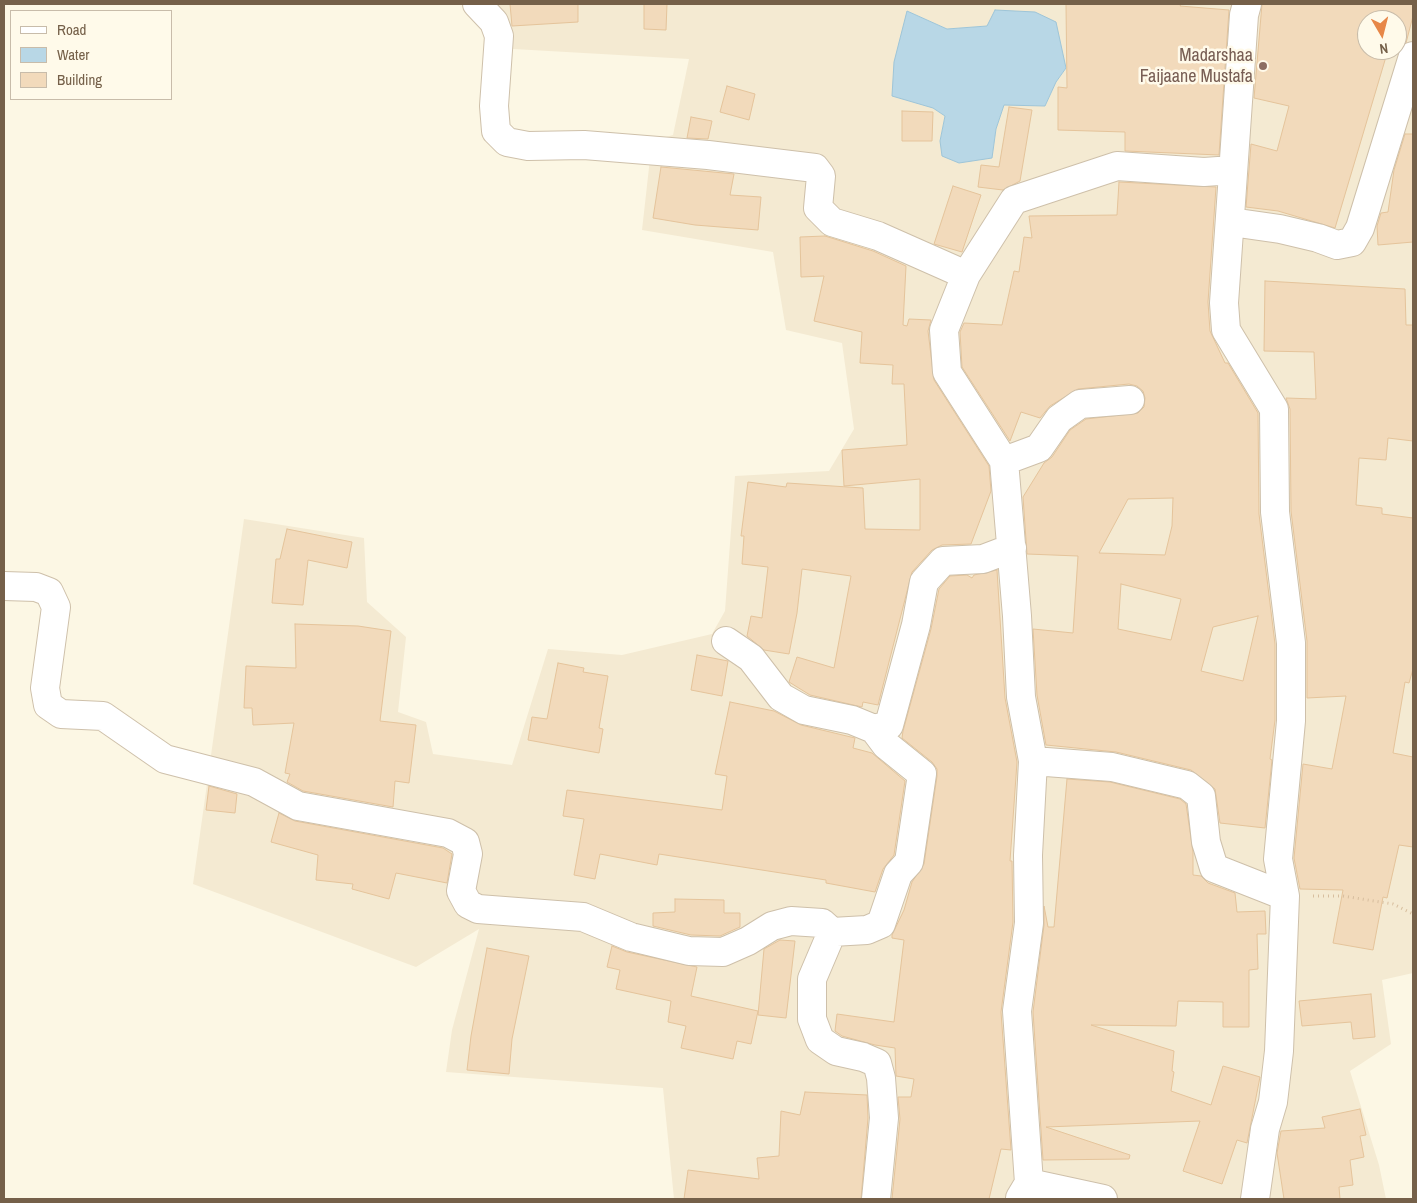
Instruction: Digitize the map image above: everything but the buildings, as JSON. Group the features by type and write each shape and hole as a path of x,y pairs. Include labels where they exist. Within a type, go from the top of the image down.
{"street":[{"path":"477,4 494,22 499,36 494,106 496,131 507,142 528,146 584,145 708,155 815,168 821,176 818,208 832,222 878,236 966,275"},
{"path":"1247,4 1244,16 1232,170 1231,222 1224,302 1226,330 1274,409 1276,512 1291,643 1291,721 1278,859 1285,896 1280,1051 1273,1102 1264,1138 1255,1199"},
{"path":"1231,222 1280,229 1318,238 1337,245 1352,242 1360,228 1412,66"},
{"path":"1103,1199 1024,1191 1017,1011 1030,923 1028,854 1033,761 1021,697 1012,548 1004,461 947,372 944,330 966,275 1014,200 1117,166 1204,172 1232,170"},
{"path":"1004,461 1039,448 1059,419 1080,404 1130,400"},
{"path":"874,730 889,726 916,625 924,582 943,561 983,559 1012,548"},
{"path":"4,586 36,587 49,592 56,607 45,688 48,705 61,714 103,716 165,759 254,782 298,806 448,833 465,842 468,854 461,891 468,904 478,909 583,918 631,937 690,951 723,952 748,941 772,926 791,921 822,923 832,932 867,930 881,924 898,874 909,862 922,774 886,745 874,730 852,720 804,710 781,697 750,658 726,641"},
{"path":"1033,761 1112,767 1187,785 1201,796 1206,842 1214,868 1285,896"},
{"path":"832,932 812,978 812,1019 820,1040 828,1046 836,1051 862,1057 877,1064 881,1078 884,1118 876,1199"}],"path":[{"path":"1285,896 1342,896 1393,904 1413,914"}],"shaded area":[{"path":"492,4 1413,4 1413,973 1382,980 1391,1044 1350,1071 1379,1165 1386,1199 674,1199 663,1088 446,1072 452,1030 479,929 416,967 193,884 244,519 364,538 367,602 406,637 398,712 426,722 433,754 512,765 548,649 622,655 712,634 725,611 735,476 829,471 854,429 842,343 786,330 773,252 642,230 652,141 673,135 689,59 496,48","holes":["907,11 947,29 987,26 1066,68 1056,82 1045,106 1004,104 996,129 991,158 940,141 945,116 933,108"]}],"water":[{"path":"995,10 1035,12 1056,22 1066,68 1056,82 1045,106 1004,105 996,129 992,158 959,163 942,156 940,141 945,116 933,108 892,96 894,62 907,11 947,29 987,26"}],"place":[{"name":"Madarshaa Faijaane Mustafa","path":"1263,66"}]}
